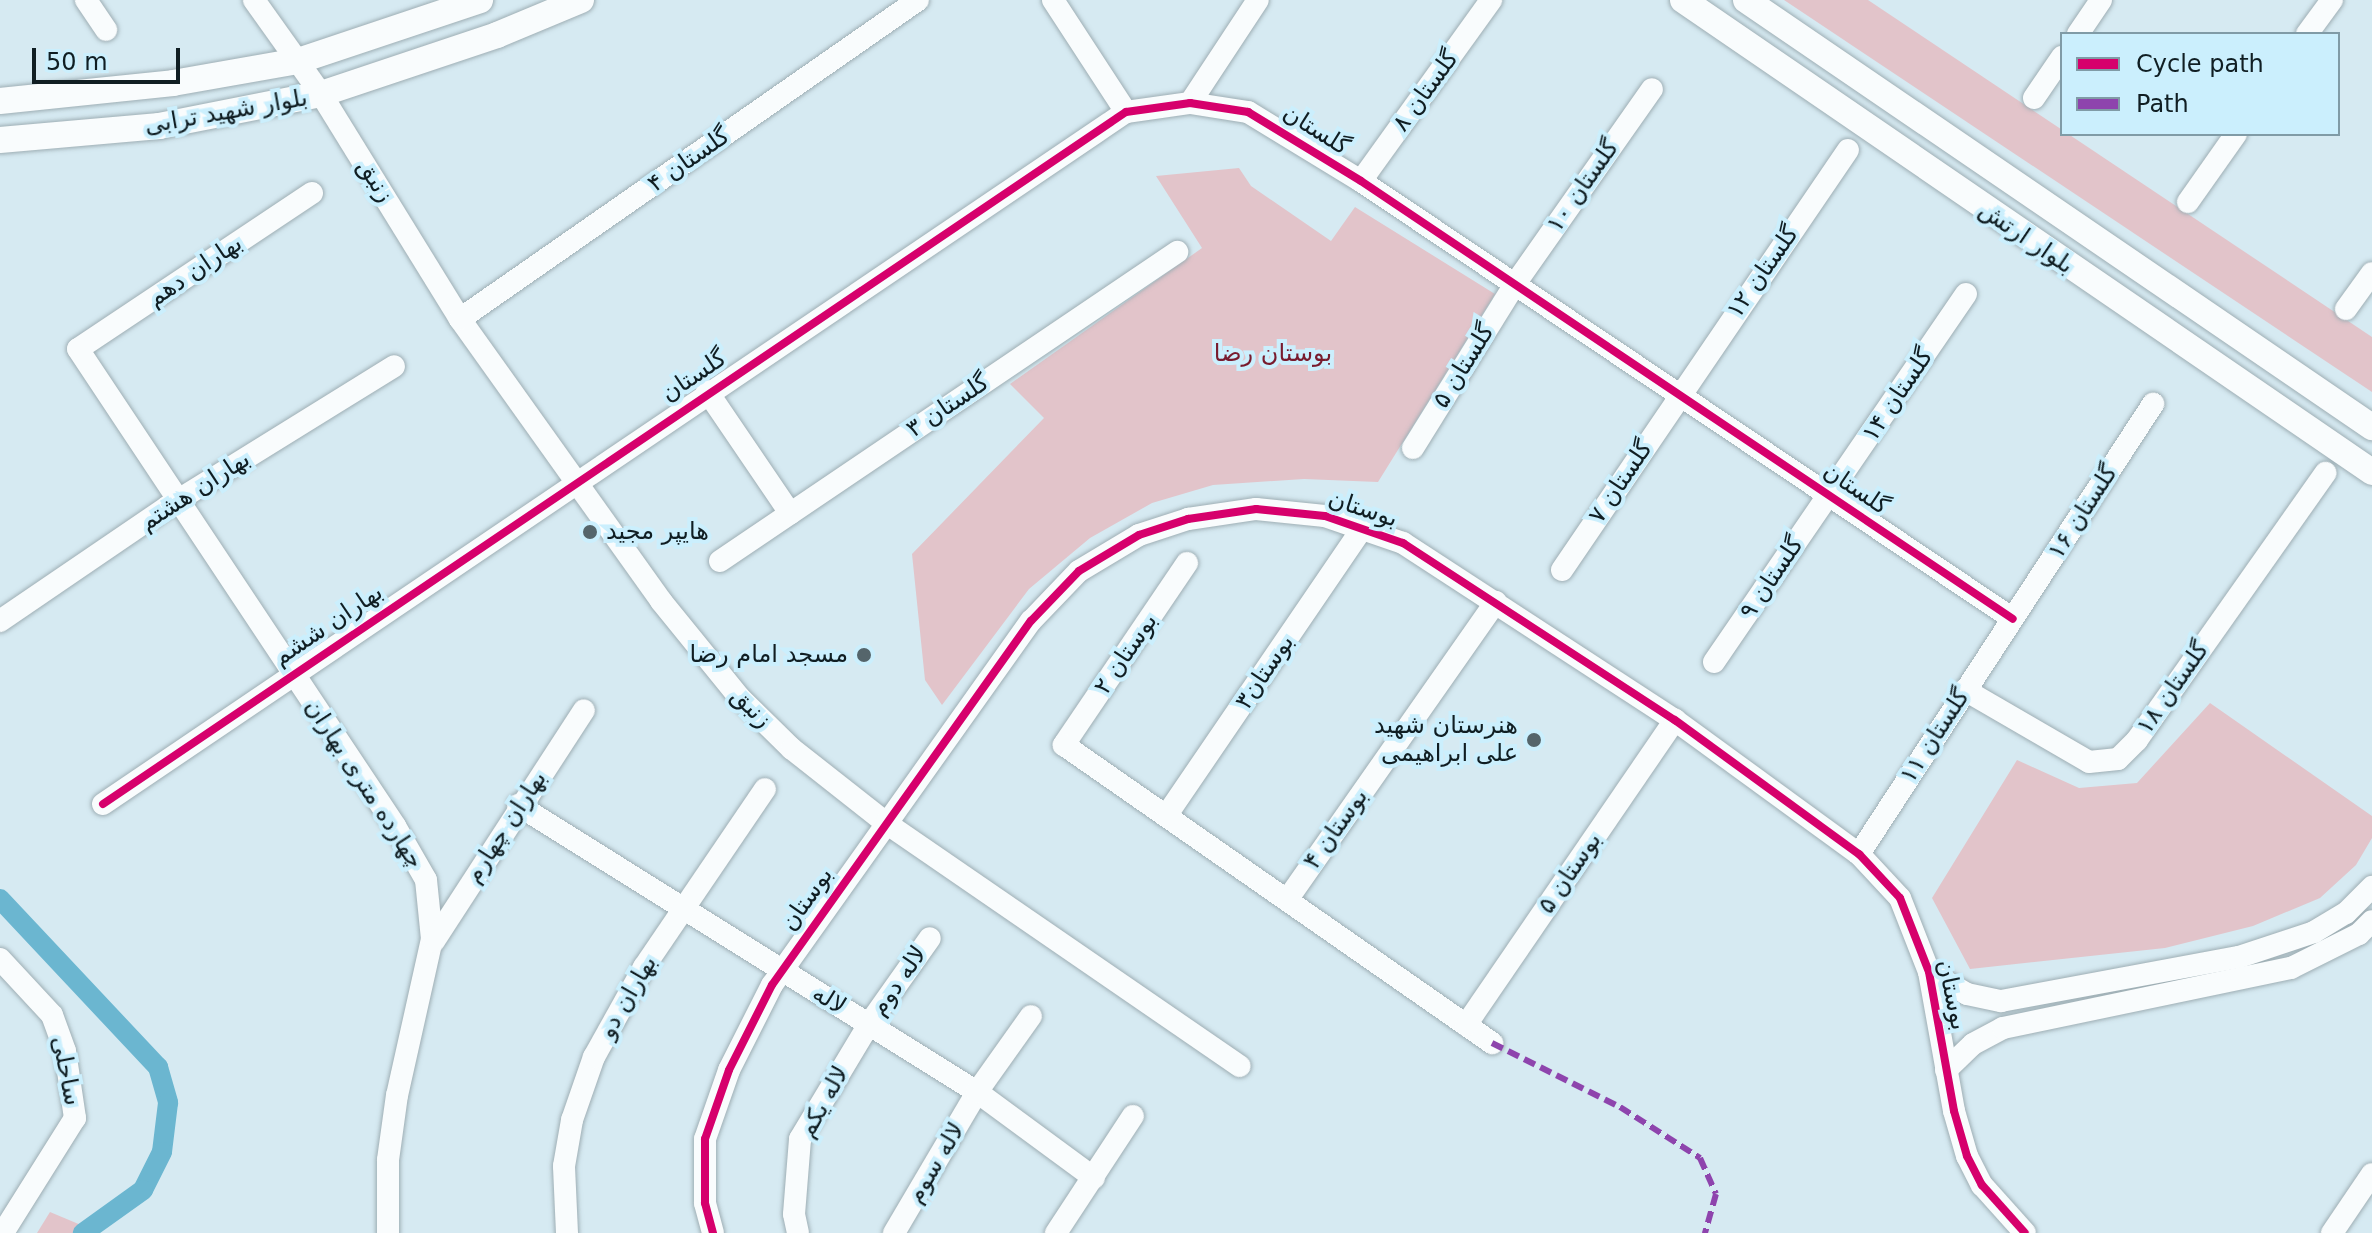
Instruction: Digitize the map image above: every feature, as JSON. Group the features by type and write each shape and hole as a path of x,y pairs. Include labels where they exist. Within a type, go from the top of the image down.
{"main road":[{"name":"بلوار شهید ترابی","path":"0,101 173,83 298,61 480,0"},
{"name":"بلوار شهید ترابی","path":"0,140 159,126 321,94 497,35 581,0"},
{"name":"بلوار ارتش","path":"1683,0 1860,125 2372,472"},
{"name":"بلوار ارتش","path":"1746,0 2372,427"},
{"path":"1860,125 1881,94"}],"street":[{"path":"86,0 106,30"},
{"name":"زنبق","path":"254,0 321,94 460,319 695,648 739,697 792,749 886,823 1239,1066"},
{"name":"گلستان ۴","path":"460,319 918,0"},
{"path":"1053,0 1126,112"},
{"path":"1190,103 1258,0"},
{"name":"گلستان ۸","path":"1361,181 1491,0"},
{"path":"2079,32 2101,0"},
{"path":"2308,32 2332,0"},
{"path":"2034,98 2060,60"},
{"name":"گلستان ۱۰","path":"1515,284 1652,89"},
{"name":"گلستان","path":"577,481 1126,112 1190,103 1248,112 1361,181 2013,619"},
{"path":"2188,202 2235,136"},
{"name":"گلستان ۱۲","path":"1679,394 1848,150"},
{"name":"بهاران دهم","path":"78,349 312,193"},
{"name":"گلستان ۳","path":"720,561 1177,252"},
{"path":"2346,309 2372,273"},
{"name":"گلستان ۵","path":"1413,448 1515,284"},
{"name":"گلستان ۱۴","path":"1829,495 1966,294"},
{"name":"چهارده متری بهاران","path":"78,349 175,502 414,856 430,896 431,946 397,1095 388,1160 388,1233"},
{"name":"بهاران هشتم","path":"0,621 175,502 394,366"},
{"path":"707,391 790,513"},
{"name":"گلستان ۷","path":"1562,570 1679,394"},
{"name":"گلستان ۱۶","path":"2013,619 2153,404"},
{"name":"گلستان ۱۸","path":"1965,690 2089,762 2118,759 2137,740 2325,473"},
{"name":"بهاران ششم","path":"103,804 577,481"},
{"name":"گلستان ۹","path":"1714,662 1829,495"},
{"name":"بوستان","path":"713,1233 705,1203 705,1139 729,1070 782,970 1031,621 1100,555 1151,531 1239,510 1290,510 1363,527 1403,543 1675,720 1859,854 1900,898 1929,972 1946,1070 1967,1156 1982,1185 2025,1233"},
{"name":"بوستان۳","path":"1166,816 1363,527"},
{"name":"بوستان ۲","path":"1166,816 1064,745 1187,563"},
{"name":"بوستان ۴","path":"1287,900 1496,602"},
{"name":"گلستان ۱۱","path":"1859,854 2013,619"},
{"name":"بهاران چهارم","path":"431,946 518,805 584,710"},
{"name":"بوستان ۵","path":"1466,1025 1675,720"},
{"name":"بهاران دو","path":"567,1233 564,1166 572,1120 594,1057 684,908 765,789"},
{"name":"لاله","path":"518,805 977,1092 1094,1178"},
{"path":"1166,816 1492,1043"},
{"path":"1929,972 1967,994 2001,1001 2043,993 2278,946 2346,913 2372,887"},
{"path":"1946,1070 1973,1044 2003,1028 2291,968 2359,934 2372,921"},
{"name":"لاله دوم","path":"869,1024 930,938"},
{"name":"ساحلی","path":"1,961 52,1015 65,1051 75,1118 3,1233"},
{"path":"2043,993 2037,1005 2050,1016"},
{"name":"لاله سوم","path":"894,1233 977,1092 1031,1016"},
{"name":"لاله یکم","path":"798,1233 794,1214 800,1139 869,1024"},
{"path":"1056,1233 1133,1116"},
{"path":"2332,1233 2372,1174"}],"green space":[{"path":"1784,0 1868,0 2060,128 2060,136 2071,136 2372,337 2372,392"},
{"name":"بوستان رضا","path":"1239,168 1251,186 1331,241 1355,207 1495,294 1378,482 1304,479 1213,485 1152,503 1090,538 1029,589 942,705 925,680 912,554 1044,418 1010,384 1202,248 1156,176"},
{"path":"2210,703 2372,816 2372,838 2356,865 2320,898 2253,926 2165,948 1970,969 1932,898 2017,760 2079,788 2137,783"},
{"path":"50,1212 100,1233 37,1233"}],"waterway":[{"path":"0,899 158,1067 168,1103 162,1152 143,1190 83,1233"}],"marked path":[{"path":"1492,1043 1620,1107 1700,1158 1716,1194 1705,1233"}],"cycle path":[{"path":"103,804 1126,112 1190,103 1248,112 1361,181 2013,619"},
{"path":"713,1233 705,1203 705,1139 729,1070 772,985 1031,621 1079,571 1139,535 1188,519 1256,509 1325,516 1403,543 1675,720 1859,854 1900,898 1929,972 1954,1111 1967,1156 1982,1185 2025,1233"}],"place":[{"name":"هایپر مجید","path":"590,532"},
{"name":"مسجد امام رضا","path":"864,655"},
{"name":"هنرستان شهید علی ابراهیمی","path":"1534,740"}]}
